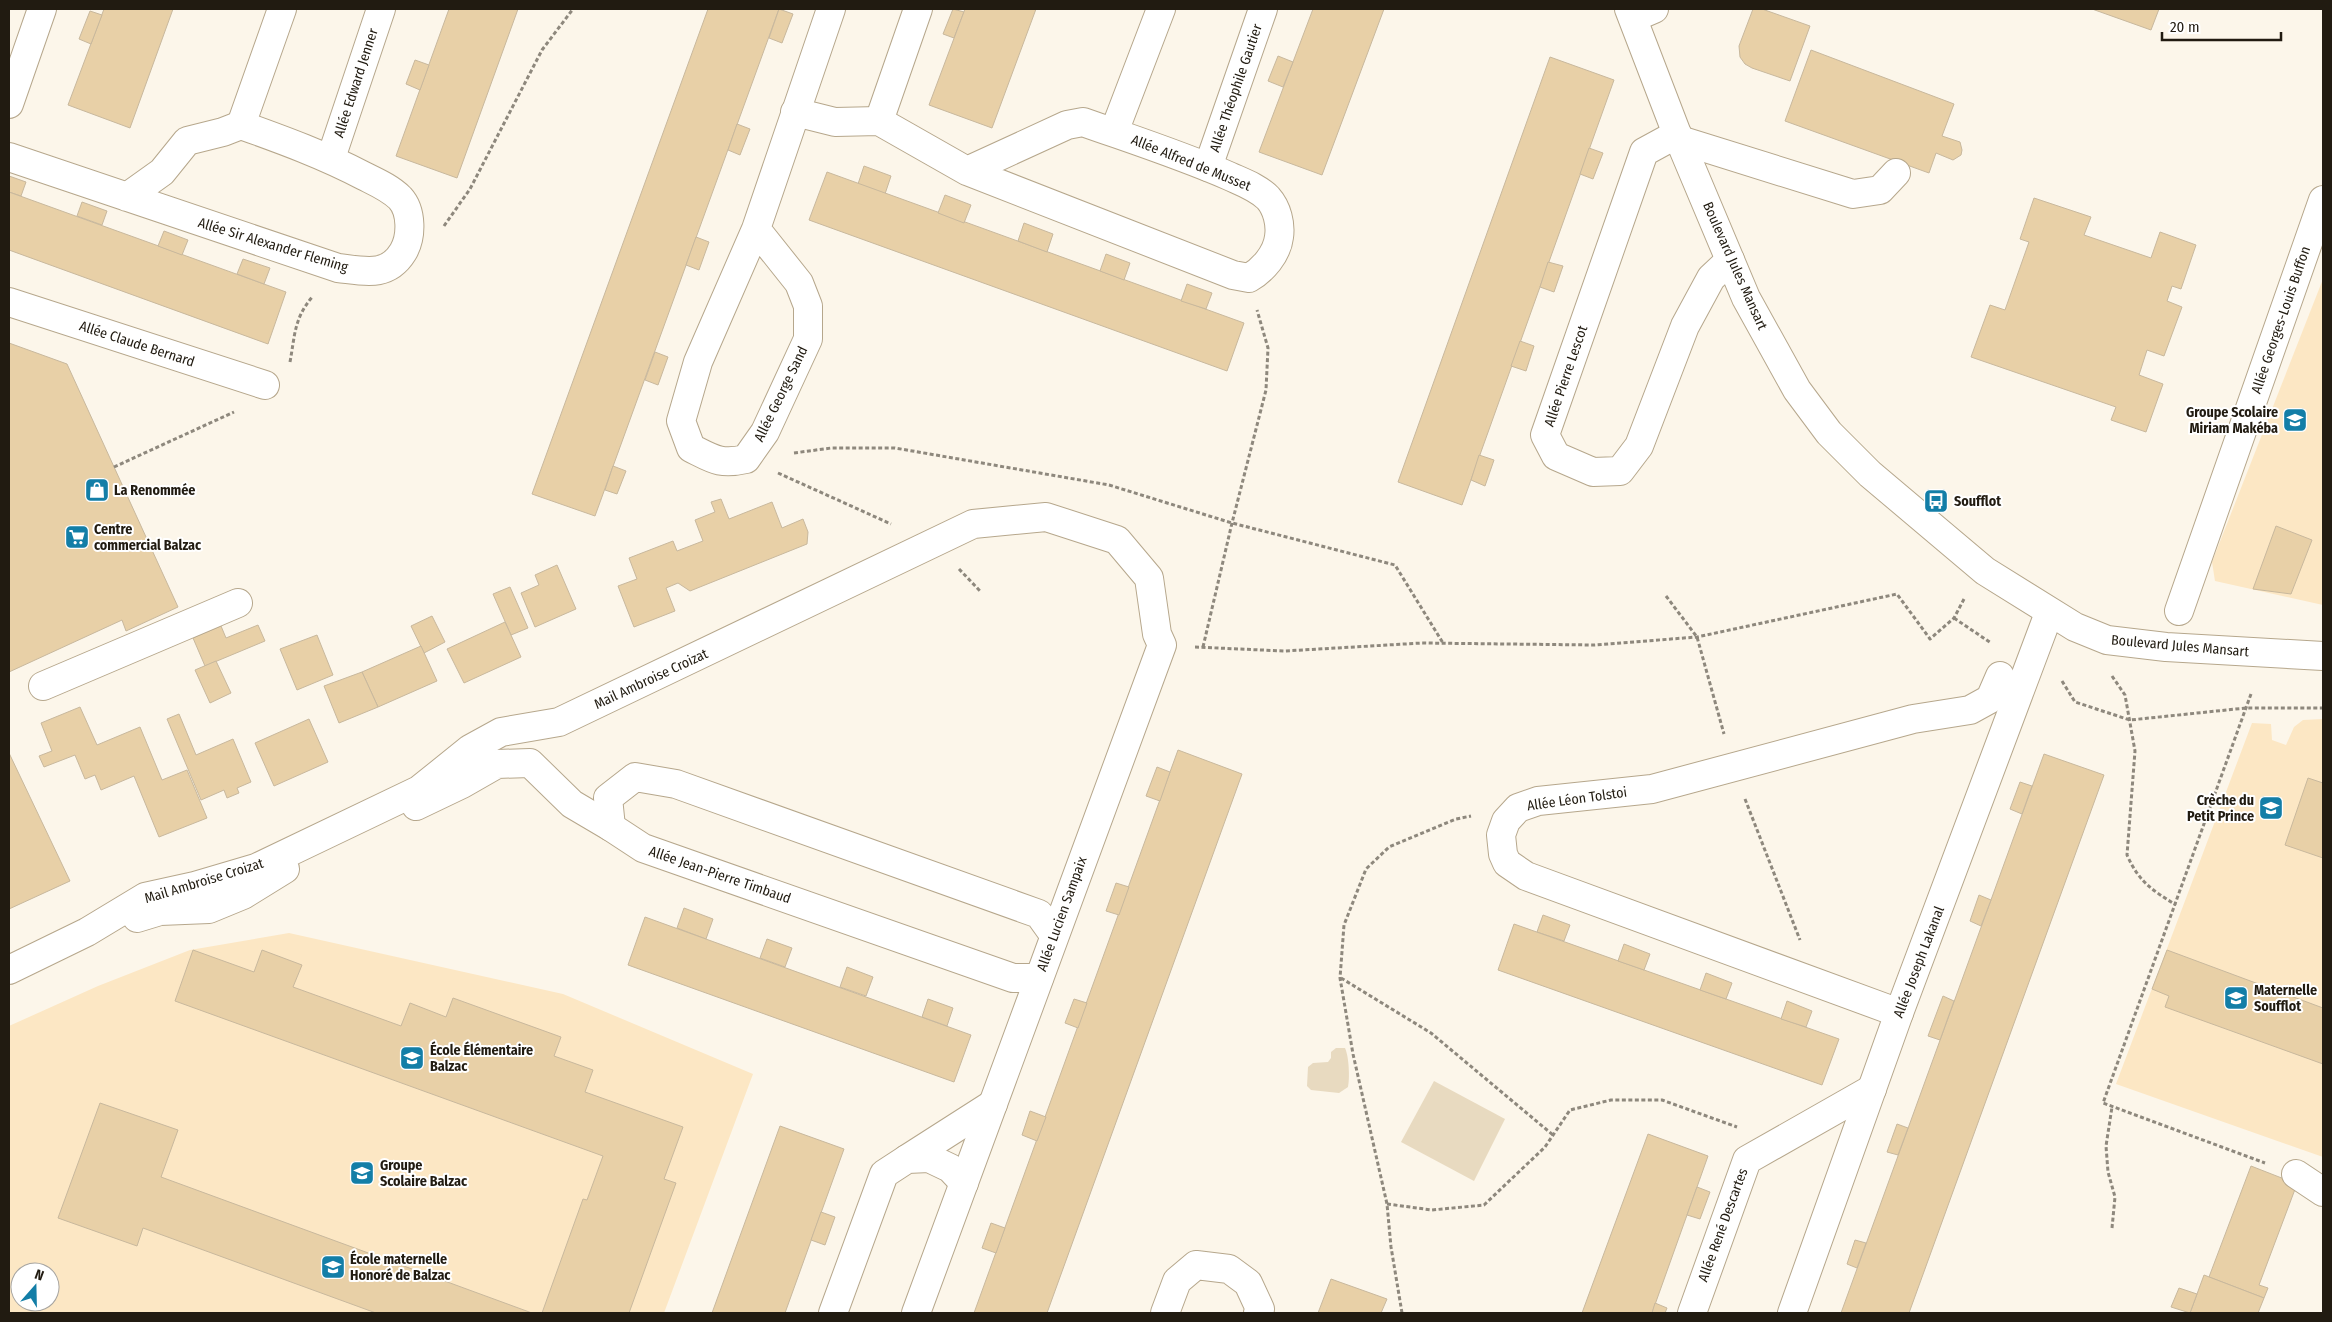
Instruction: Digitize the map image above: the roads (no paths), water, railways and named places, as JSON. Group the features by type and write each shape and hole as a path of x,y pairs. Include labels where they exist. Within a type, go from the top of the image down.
{"street":[{"path":"9,104 42,9"},
{"path":"241,125 282,9"},
{"name":"Allée Edward Jenner","path":"331,158 381,9"},
{"path":"756,229 831,9"},
{"path":"879,121 918,9"},
{"path":"1114,132 1161,9"},
{"name":"Allée Théophile Gautier","path":"1208,167 1263,9"},
{"name":"Boulevard Jules Mansart","path":"1639,12 1678,137 1746,298 1797,390 1829,433 1870,474 1985,572 2074,627 2107,640 2166,646 2323,656"},
{"path":"795,112 835,122 879,121 967,171"},
{"name":"Allée Alfred de Musset","path":"1082,122 1208,167 1256,188 1269,200 1277,213 1280,230 1278,244 1263,267 1249,278 1233,276 967,171 1067,125 1082,122"},
{"path":"127,197 162,172 187,141 223,132 241,125 331,158"},
{"path":"1678,137 1853,194 1880,190 1896,173"},
{"name":"Allée Pierre Lescot","path":"1678,137 1644,152 1545,435 1556,456 1593,472 1620,471 1639,446 1685,326 1711,278 1730,260"},
{"name":"Allée Sir Alexander Fleming","path":"9,157 338,268 378,272 396,262 405,248 409,233 408,216 401,199 387,188 331,158"},
{"name":"Allée Georges-Louis Buffon","path":"2180,611 2323,200"},
{"name":"Allée George Sand","path":"756,229 799,283 808,306 808,339 765,432 746,459 729,463 713,459 691,448 682,421 698,362 756,229"},
{"name":"Allée Claude Bernard","path":"9,302 265,384"},
{"name":"Mail Ambroise Croizat","path":"87,932 145,897 195,886 256,868 419,790 470,749 501,732 559,722 936,544 973,524 1046,517 1117,540 1150,578 1157,634 1162,645"},
{"path":"43,686 238,602"},
{"name":"Allée Joseph Lakanal","path":"1792,1313 1899,1013 2049,612"},
{"name":"Allée Lucien Sampaix","path":"916,1313 1162,645"},
{"name":"Allée Léon Tolstoi","path":"1899,1013 1526,876 1507,863 1503,854 1502,835 1506,821 1518,808 1538,801 1652,789 1913,719 1970,710 1990,699 2000,676"},
{"path":"9,970 87,932 160,911 209,909 243,895 285,869 462,784 497,764 530,763 559,722"},
{"name":"Allée Jean-Pierre Timbaud","path":"530,763 572,804 643,848 1013,978 1038,978"},
{"path":"611,827 608,798 636,777 676,784 1039,914 1054,935"},
{"name":"Allée René Descartes","path":"1692,1313 1747,1160 1872,1088"},
{"path":"833,1313 884,1174 993,1104"},
{"path":"907,1160 929,1158 950,1168 964,1183"},
{"path":"2296,1174 2323,1192"},
{"path":"1165,1313 1177,1281 1196,1265 1229,1269 1248,1283 1260,1309 1258,1313"}],"place":[{"name":"Groupe Scolaire Miriam Makéba","path":"2295,420"},
{"name":"La Renommée","path":"97,490"},
{"name":"Soufflot","path":"1936,501"},
{"name":"Centre commercial Balzac","path":"77,537"},
{"name":"Crèche du Petit Prince","path":"2271,808"},
{"name":"Maternelle Soufflot","path":"2236,998"},
{"name":"École Élémentaire Balzac","path":"412,1058"},
{"name":"Groupe Scolaire Balzac","path":"362,1173"},
{"name":"École maternelle Honoré de Balzac","path":"333,1267"}]}
